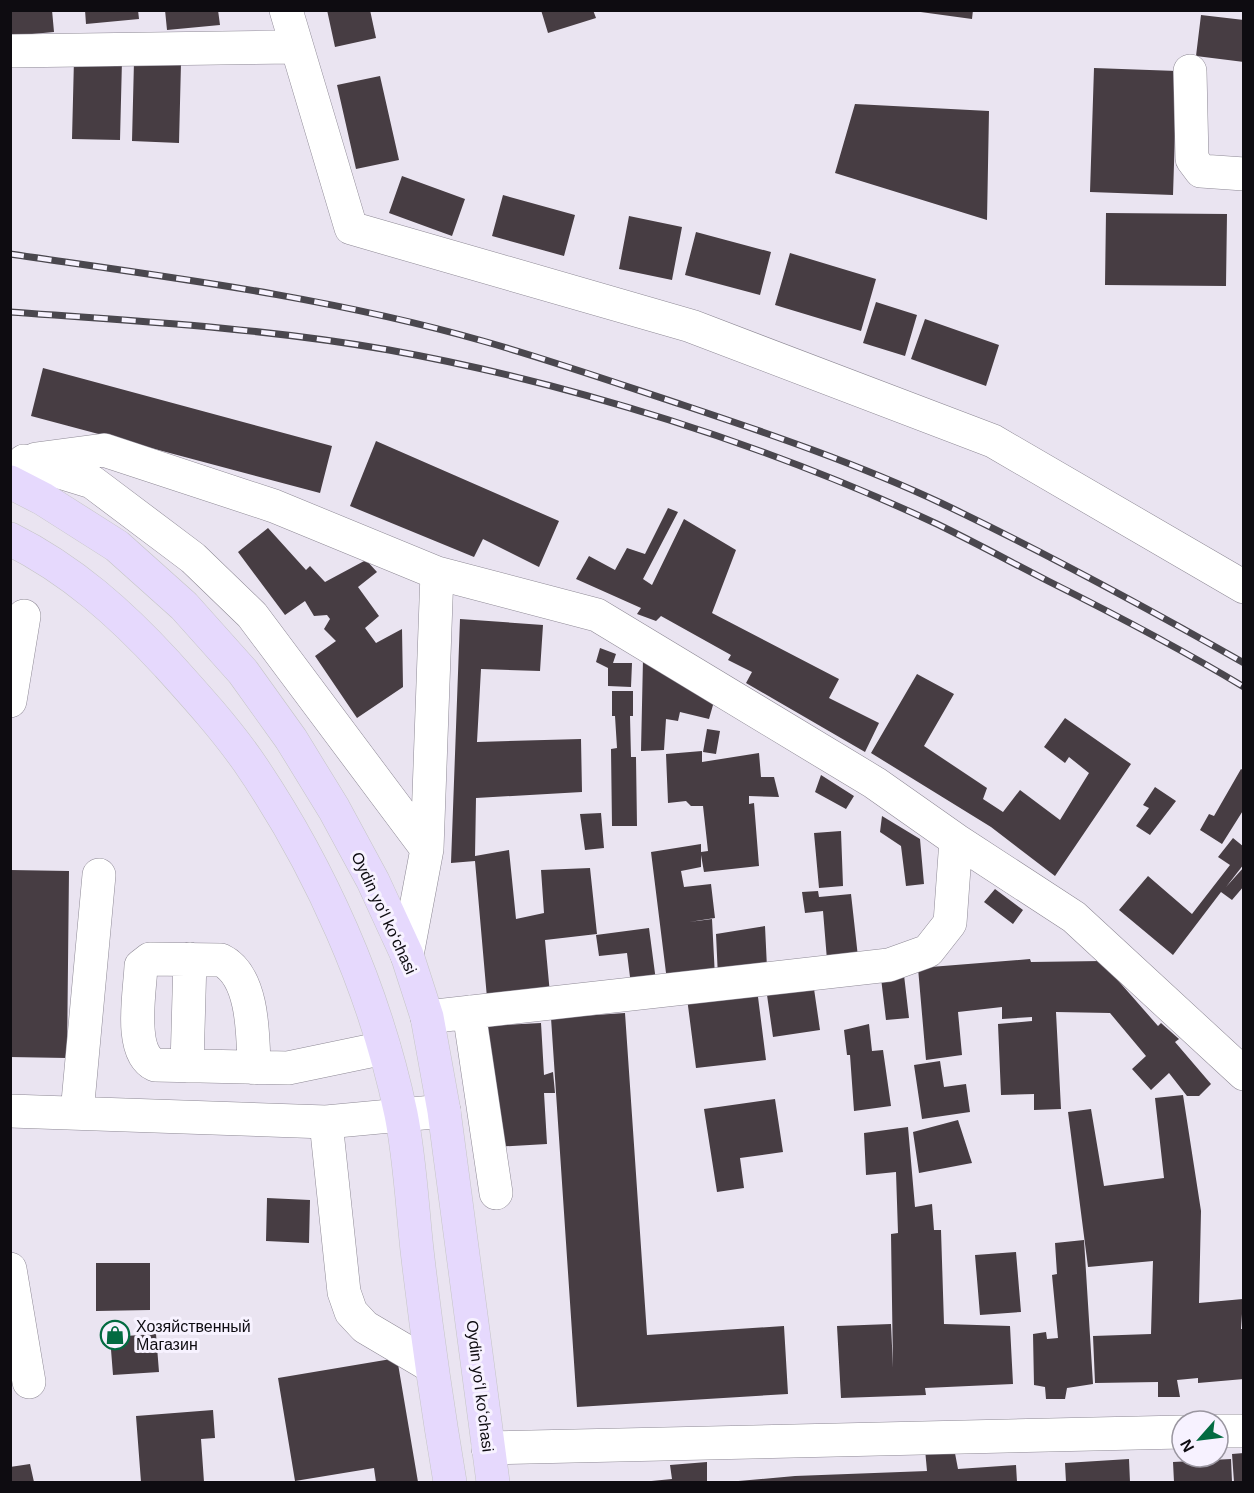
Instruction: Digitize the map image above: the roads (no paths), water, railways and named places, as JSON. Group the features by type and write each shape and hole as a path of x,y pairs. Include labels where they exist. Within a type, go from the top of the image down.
{"main road":[{"name":"Oydin yoʻl koʻchasi","path":"15,468 43,499 117,546 184,606 243,672 291,739 334,809 373,881 407,955 427,1017 444,1111 493,1482"},
{"path":"10,539 69,573 104,599 195,695 247,759 290,829 327,899 358,972 384,1047 401,1116 431,1366 450,1482"}],"street":[{"path":"286,10 295,47 351,228 691,326 993,441 1244,587"},
{"path":"10,51 295,47"},
{"path":"1190,71 1192,159 1201,171 1244,174"},
{"path":"15,468 104,450 274,506 437,573 597,615 875,783 956,840 1074,917 1244,1074"},
{"path":"15,468 92,482 194,558 252,615 427,849"},
{"path":"407,955 427,849 437,573"},
{"path":"10,700 24,616"},
{"path":"427,1017 888,965 928,951 950,923 956,840"},
{"path":"76,1113 99,875"},
{"path":"254,1068 248,1004 242,980 231,964 221,960 150,959 141,966 138,1033 140,1049 148,1062 155,1065 254,1068 288,1068 384,1047"},
{"path":"188,1066 189,959"},
{"path":"469,1012 496,1192"},
{"path":"10,1111 326,1122 444,1111"},
{"path":"326,1122 344,1292 351,1312 365,1327 431,1366"},
{"path":"450,1155 489,1147"},
{"path":"10,1269 29,1382"},
{"path":"488,1448 1170,1432"}],"railway":[{"path":"10,254 248,290 366,312 483,341 608,380 781,438 910,489 1056,560 1244,663"},
{"path":"10,312 153,322 342,342 528,380 668,420 806,468 937,524 1147,632 1244,687"}],"place":[{"name":"Хозяйственный Магазин","path":"115,1335"}]}
